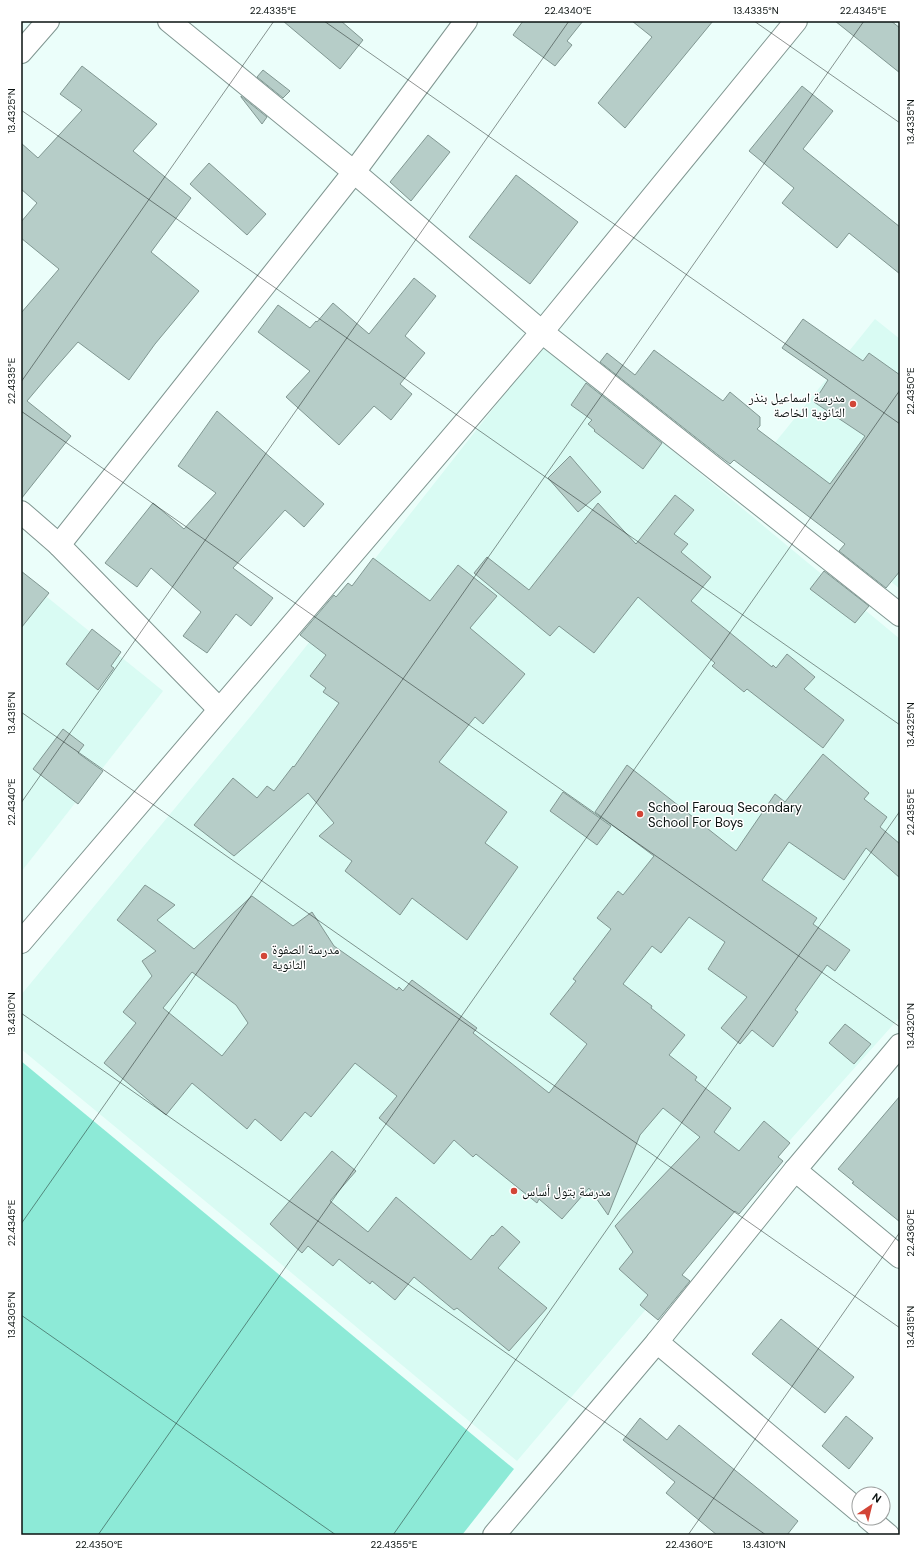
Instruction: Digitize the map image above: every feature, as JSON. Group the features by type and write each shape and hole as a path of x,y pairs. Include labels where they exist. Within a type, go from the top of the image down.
{"street":[{"path":"21,52 48,21"},
{"path":"169,21 354,172 542,332 900,615"},
{"path":"59,545 354,172 466,21"},
{"path":"21,942 542,332 796,21"},
{"path":"21,512 59,545 219,709"},
{"path":"494,1535 657,1342 795,1170 900,1045"},
{"path":"795,1170 900,1257"},
{"path":"657,1342 851,1504"},
{"path":"877,1526 888,1535"}],"shaded area":[{"name":"مدرسة اسماعيل بنذر الثانوية الخاصة","path":"875,319 900,339 900,589 753,470"},
{"path":"544,344 900,639 900,1017 783,1148 517,1461 21,1049 21,995 255,711"},
{"path":"21,576 163,691 21,872"}],"green space":[{"path":"21,1061 514,1469 462,1535 21,1535"}],"building":[{"path":"283,21 341,21 363,40 340,69"},
{"path":"523,21 583,21 567,41 572,45 555,66 513,35"},
{"path":"632,21 713,21 625,128 598,103 652,37"},
{"path":"835,21 891,21 900,28 900,73"},
{"path":"82,66 157,124 133,151 191,198 151,252 199,291 155,344 129,380 78,342 48,376 27,401 71,436 21,499 21,313 59,269 21,238 21,222 37,203 21,189 21,143 38,158 82,110 60,94"},
{"path":"263,70 290,91 283,98 257,77"},
{"path":"802,86 833,111 803,149 900,227 900,274 849,233 837,248 782,203 794,188 749,151"},
{"path":"241,97 267,117 262,124"},
{"path":"428,135 450,152 411,201 390,182"},
{"path":"209,163 266,214 247,235 190,184"},
{"path":"516,175 578,222 530,284 469,237"},
{"path":"414,278 436,296 405,336 425,353 400,384 412,394 391,420 374,406 339,445 286,397 310,371 258,332 278,305 310,328 333,303 369,334"},
{"name":"مدرسة اسماعيل بنذر الثانوية الخاصة","path":"803,319 863,361 869,353 900,375 900,571 886,588 839,551 845,544 734,460 730,464 600,362 607,353 635,375 654,350 723,401 730,392 760,417 760,426 757,429 830,484 865,436 814,402 828,380 782,348"},
{"path":"586,383 662,443 643,469 594,431 595,430 588,424 592,420 571,405"},
{"path":"217,411 324,504 304,527 285,510 233,568 273,598 251,626 236,614 207,653 183,636 201,612 151,568 137,587 105,563 153,503 184,529 216,493 178,466"},
{"path":"570,456 601,492 578,512 548,478"},
{"path":"675,495 694,510 674,534 688,544 681,552 711,577 691,601 772,667 773,665 776,668 787,654 815,677 804,689 844,720 823,748 747,689 744,692 712,666 715,663 638,597 594,653 559,626 550,636 474,573 487,557 529,590 598,503 636,544"},
{"path":"373,558 430,601 458,565 497,596 470,628 525,674 483,724 475,717 439,762 507,812 485,843 518,867 467,940 412,898 400,915 345,871 352,861 319,836 334,823 308,793 234,856 194,825 233,778 257,798 267,786 274,791 293,766 294,767 339,703 323,692 326,688 310,676 326,655 300,635 334,595 336,597 348,583 352,586"},
{"path":"21,571 49,593 21,628"},
{"path":"824,571 869,606 855,623 810,589"},
{"path":"92,629 121,652 111,666 114,668 98,690 66,664"},
{"path":"63,729 84,745 78,753 103,771 78,804 33,769"},
{"path":"823,754 869,793 864,799 887,817 880,827 900,844 900,878 866,848 844,880 789,842 762,880 817,918 813,924 850,950 835,971 827,965 795,1010 798,1012 773,1047 752,1030 740,1044 721,1028 747,997 708,969 725,942 689,917 661,953 652,946 623,984 652,1006 651,1008 685,1035 669,1055 697,1077 695,1080 731,1108 714,1132 739,1151 764,1121 790,1143 778,1157 783,1161 739,1214 735,1211 682,1275 690,1281 658,1320 640,1305 648,1295 619,1269 633,1252 615,1226 700,1137 663,1108 640,1135 608,1215 589,1188 562,1219 539,1199 537,1203 476,1154 473,1157 454,1140 434,1164 379,1118 397,1096 355,1063 311,1117 305,1112 281,1141 255,1119 247,1129 192,1083 166,1115 104,1063 136,1023 123,1012 152,976 142,961 156,951 117,920 145,885 175,905 157,920 194,949 252,896 293,926 312,912 334,946 397,990 399,987 403,991 412,980 477,1028 473,1033 549,1093 587,1044 550,1014 576,981 573,979 611,929 597,918 618,891 623,895 654,856 595,812 627,765 736,851 775,794 785,802","holes":["192,972 236,1005 248,1023 222,1056 163,1008"]},
{"path":"563,792 611,826 597,845 550,811"},
{"path":"845,1024 871,1044 854,1064 829,1043"},
{"path":"900,1096 900,1222 852,1183 854,1182 838,1169"},
{"path":"332,1151 356,1171 330,1201 368,1232 396,1197 471,1260 492,1235 493,1236 502,1226 520,1242 498,1268 547,1308 509,1351 457,1308 454,1310 414,1277 395,1300 372,1281 370,1284 339,1259 333,1266 308,1246 302,1253 270,1224"},
{"path":"781,1319 854,1377 825,1413 752,1354"},
{"path":"846,1416 873,1438 849,1469 822,1446"},
{"path":"640,1418 667,1440 679,1425 798,1521 787,1535 717,1535 666,1493 675,1482 623,1440"}],"place":[{"name":"مدرسة اسماعيل بنذر الثانوية الخاصة","path":"853,404"},
{"name":"School Farouq Secondary School For Boys","path":"640,814"},
{"name":"مدرسة الصفوة الثانوية","path":"264,956"},
{"name":"مدرسة بتول أساس","path":"514,1191"}]}
